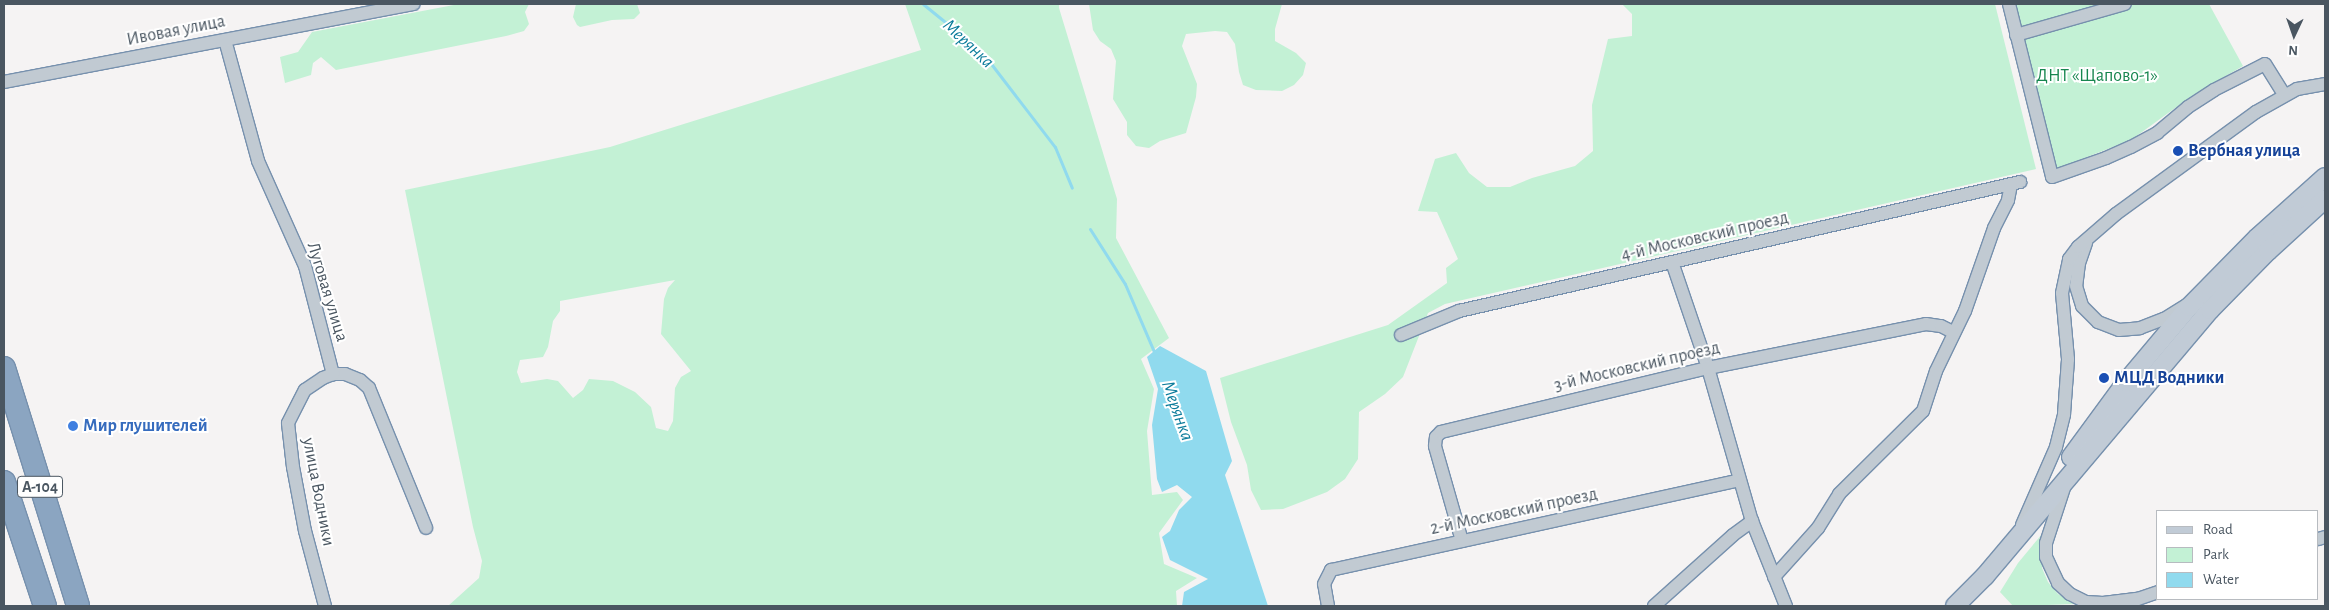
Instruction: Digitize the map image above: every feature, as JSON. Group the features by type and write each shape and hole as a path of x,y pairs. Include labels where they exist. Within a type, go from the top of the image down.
{"highway":[{"name":"А-104","path":"4,368 78,606"},
{"name":"А-104","path":"4,482 45,606"}],"main road":[{"path":"1955,606 2010,546 2210,310 2301,210 2325,177"},
{"path":"2010,546 2126,382 2198,298 2233,261 2301,210 2325,199"}],"street":[{"name":"Ивовая улица","path":"4,82 414,4"},
{"path":"2009,4 2052,177 2132,147 2157,133 2188,107 2214,90 2265,64 2284,94"},
{"path":"2016,34 2125,4"},
{"name":"Луговая улица","path":"225,40 258,161 305,266 333,374"},
{"path":"2021,528 2056,447 2064,414 2068,359 2062,293 2069,259 2078,247 2095,231 2189,159 2284,94 2325,84"},
{"name":"4-й Московский проезд","path":"1401,335 1459,311 2016,183 1994,228 1965,311 1953,332"},
{"path":"2095,231 2082,252 2076,286 2082,306 2098,322 2119,330 2140,328 2164,319 2198,298"},
{"path":"1672,262 1708,368 1752,520 1786,606"},
{"name":"3-й Московский проезд","path":"1462,541 1435,446 1436,437 1440,432 1708,368 1926,324 1941,326 1953,332"},
{"path":"1774,577 1818,528 1839,494 1923,411 1936,371 1953,332"},
{"path":"333,374 345,374 360,380 369,388 426,528"},
{"name":"улица Водники","path":"325,606 305,531 293,468 288,423 305,390 333,374"},
{"path":"2068,478 2054,511 2046,543 2046,557 2050,570 2058,583 2070,594 2086,602 2103,604 2138,598"},
{"name":"2-й Московский проезд","path":"1328,605 1324,584 1331,570 1739,480"},
{"path":"1654,606 1752,520"},
{"path":"2115,606 2156,593"}],"green space":[{"path":"459,4 529,4 525,12 529,24 524,31 506,36 336,70 321,57 313,63 311,75 285,83 280,57 298,52 312,32"},
{"path":"576,4 637,4 640,13 634,19 612,20 580,27 573,17"},
{"path":"905,4 1059,4 1117,199 1116,238 1169,338 1141,359 1154,389 1147,431 1152,495 1177,492 1183,500 1159,533 1164,564 1197,578 1176,591 1177,606 448,606 479,578 482,561 473,527 405,190 610,147 921,50","holes":["675,280 668,288 664,299 661,334 691,371 681,377 675,388 673,421 668,431 656,428 651,407 635,392 613,381 589,379 583,390 573,398 558,381 547,379 521,383 517,372 520,360 543,357 548,347 553,321 560,311 560,301"]},
{"path":"1089,4 1282,4 1275,29 1275,41 1296,53 1306,63 1303,75 1294,85 1282,91 1256,90 1243,85 1235,44 1227,32 1215,31 1186,34 1182,46 1197,84 1196,97 1186,133 1160,141 1149,148 1136,146 1127,135 1127,122 1113,99 1116,61 1111,49 1100,41 1093,30"},
{"path":"1622,4 1995,4 2036,169 1445,304 1428,313 1403,377 1385,394 1359,412 1358,459 1345,479 1327,492 1283,509 1261,510 1251,490 1247,465 1231,422 1220,378 1388,325 1447,283 1446,268 1458,259 1437,212 1418,211 1435,159 1456,153 1469,173 1487,187 1510,187 1532,178 1575,166 1593,151 1592,105 1608,39 1632,36 1632,14"},
{"name":"ДНТ «Щапово-1»","path":"2004,4 2209,4 2243,66 2193,95 2131,140 2048,172"},
{"path":"2042,534 2042,568 2048,582 2058,594 2076,604 2013,606 2000,592 2018,563"}],"water":[{"path":"1160,346 1206,371 1232,461 1225,475 1268,606 1182,606 1184,592 1208,579 1170,560 1162,537 1170,531 1179,510 1192,497 1177,485 1162,492 1157,479 1152,425 1158,389 1147,357"}],"waterway":[{"name":"Мерянка","path":"923,4 982,52 1055,147 1072,188"},
{"name":"Мерянка","path":"1090,229 1125,284 1155,354"}],"place":[{"name":"Вербная улица","path":"2178,151"},
{"name":"МЦД Водники","path":"2104,378"},
{"name":"Мир глушителей","path":"73,426"}]}
